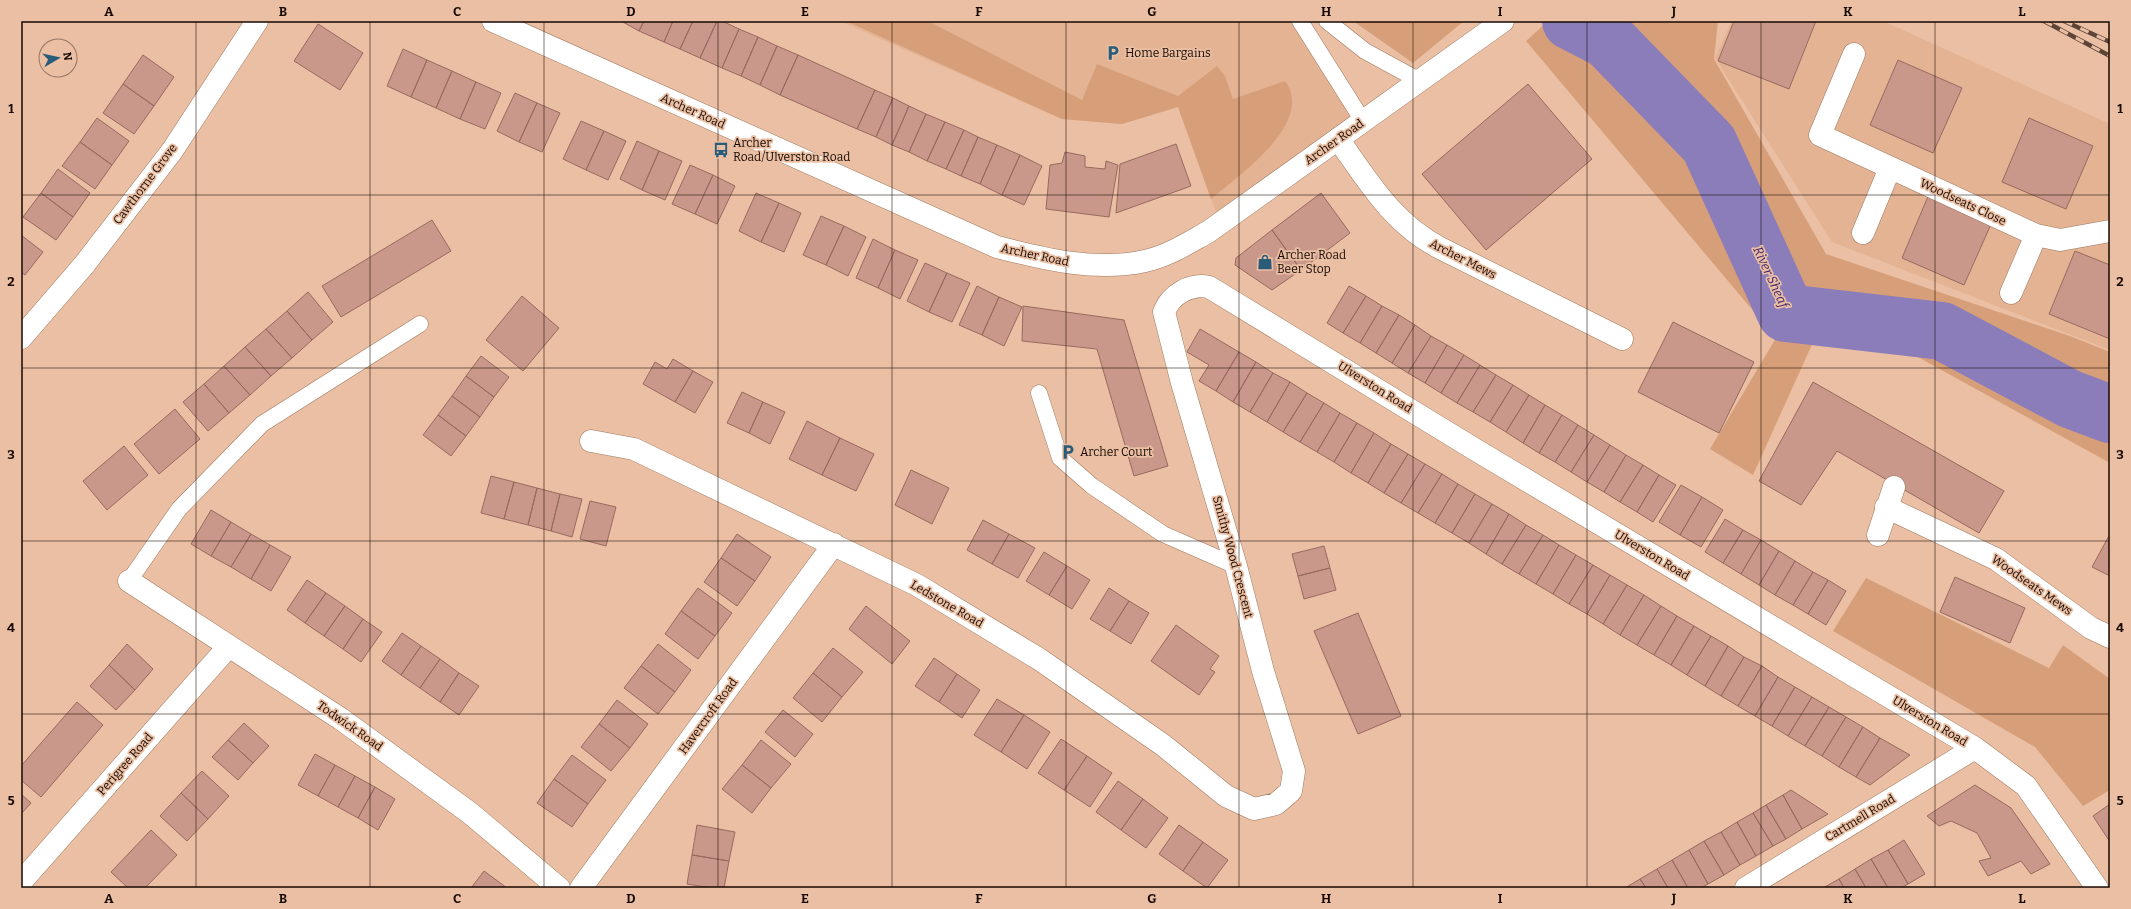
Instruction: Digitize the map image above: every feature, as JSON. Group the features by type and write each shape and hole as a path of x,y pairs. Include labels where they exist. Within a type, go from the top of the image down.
{"street":[{"name":"Cawthorne Grove","path":"21,338 84,265 172,151 256,21"},
{"name":"Archer Road","path":"493,21 997,247 1034,257 1106,266 1145,261 1179,248 1220,223 1503,21"},
{"name":"Woodseats Close","path":"1854,54 1820,135 2036,236 2060,240 2110,232"},
{"name":"Archer Mews","path":"1338,139 1389,209 1414,233 1440,248 1622,339"},
{"path":"1863,233 1890,168"},
{"path":"2011,293 2036,236"},
{"name":"Ulverston Road","path":"1168,303 1176,295 1193,287 1202,286 1213,288 1476,450 1975,748 2026,786 2097,888"},
{"name":"Smithy Wood Crescent","path":"1168,303 1164,312 1167,326 1236,566 1263,671 1294,771 1291,791 1276,804"},
{"name":"Ledstone Road","path":"591,441 634,449 917,585 1039,659 1163,745 1226,796 1254,809 1276,804"},
{"name":"Woodseats Mews","path":"1878,535 1890,497 1996,559 2091,628 2110,637"},
{"name":"Havercroft Road","path":"582,888 834,544"},
{"name":"Todwick Road","path":"129,581 341,718 463,808 559,888"},
{"name":"Perigree Road","path":"21,882 229,646"},
{"name":"Cartmell Road","path":"1746,888 1975,748"}],"lane":[{"path":"1300,21 1363,121"},
{"path":"1327,21 1365,51 1420,81"},
{"path":"129,581 179,509 262,424 420,324"},
{"path":"1039,393 1060,458 1065,463 1092,486 1163,534 1236,566"}],"shaded area":[{"path":"840,21 1300,21 1363,121 1220,223 1178,107 1122,124 1062,119"},
{"path":"846,21 928,21 1082,100 1097,64 1178,96 1217,66 1225,76 1233,99 1285,81 1292,97 1290,114 1282,130 1270,147 1238,177 1211,199 1178,107 1122,124 1062,119"},
{"path":"1353,21 1464,21 1413,63"},
{"path":"1548,21 1718,21 1714,59 1826,254 2070,336 2110,352 2110,463 1878,335 1819,329 1753,475 1710,449 1776,338 1526,41"},
{"path":"1732,21 1883,21 2110,124 2110,350 1832,242 1715,58"},
{"path":"1866,578 2049,668 2063,645 2110,679 2110,790 2083,806 2035,747 1833,631"}],"building":[{"path":"621,21 644,21 639,31"},
{"path":"644,21 673,21 664,42 639,31"},
{"path":"673,21 693,21 680,49 664,42"},
{"path":"693,21 717,21 700,58 680,49"},
{"path":"717,21 722,21 739,29 722,68 700,58"},
{"path":"1734,21 1816,21 1789,89 1718,61"},
{"path":"318,24 363,53 340,90 294,61"},
{"path":"739,29 758,37 741,76 722,68"},
{"path":"758,37 777,46 760,85 741,76"},
{"path":"777,46 798,55 780,95 760,85"},
{"path":"403,49 427,60 411,97 387,86"},
{"path":"143,55 174,77 154,106 123,84"},
{"path":"798,55 875,90 857,129 780,95"},
{"path":"427,60 452,71 436,108 411,97"},
{"path":"1898,60 1962,88 1933,153 1870,125"},
{"path":"452,71 476,82 460,119 436,108"},
{"path":"476,82 501,93 485,129 460,119"},
{"path":"123,84 154,106 134,134 103,113"},
{"path":"1528,84 1592,159 1486,250 1422,174"},
{"path":"875,90 893,98 876,137 857,129"},
{"path":"515,93 537,103 519,142 497,131"},
{"path":"893,98 909,106 892,145 876,137"},
{"path":"537,103 560,113 542,152 519,142"},
{"path":"909,106 926,114 909,152 892,145"},
{"path":"926,114 945,122 927,161 909,152"},
{"path":"97,118 129,141 112,165 80,142"},
{"path":"2029,118 2093,146 2066,209 2002,182"},
{"path":"581,121 604,131 586,170 563,159"},
{"path":"945,122 964,130 946,169 927,161"},
{"path":"964,130 978,137 961,176 946,169"},
{"path":"604,131 626,141 608,180 586,170"},
{"path":"978,137 997,145 980,184 961,176"},
{"path":"637,141 659,151 642,190 620,179"},
{"path":"80,142 112,165 95,189 62,166"},
{"path":"1176,144 1191,186 1116,213 1120,164"},
{"path":"997,145 1020,155 1002,195 980,184"},
{"path":"659,151 682,161 665,200 642,190"},
{"path":"1065,152 1085,156 1085,167 1105,169 1106,161 1118,165 1109,217 1046,209 1050,165 1062,163"},
{"path":"1020,155 1042,166 1024,205 1002,195"},
{"path":"690,165 713,175 695,214 672,204"},
{"path":"58,169 90,193 73,217 41,193"},
{"path":"713,175 735,186 717,224 695,214"},
{"path":"41,193 73,217 56,240 23,217"},
{"path":"756,193 779,203 761,242 739,231"},
{"path":"1321,193 1350,233 1301,270 1272,230"},
{"path":"1929,194 1992,222 1964,285 1902,258"},
{"path":"779,203 801,213 784,252 761,242"},
{"path":"821,216 844,226 826,265 803,255"},
{"path":"432,220 451,251 341,317 322,286"},
{"path":"844,226 866,237 848,276 826,265"},
{"name":"Archer Road Beer Stop","path":"1272,230 1301,270 1272,290 1235,265 1236,258"},
{"path":"21,235 43,252 25,275 21,272"},
{"path":"873,239 895,250 878,288 856,278"},
{"path":"895,250 918,260 900,299 878,288"},
{"path":"2075,251 2110,265 2110,339 2049,314"},
{"path":"925,263 947,273 929,312 907,301"},
{"path":"947,273 970,283 952,322 929,312"},
{"path":"977,286 999,297 982,335 959,325"},
{"path":"1349,286 1366,296 1343,333 1327,323"},
{"path":"308,292 333,322 312,340 287,311"},
{"path":"522,296 559,328 523,371 486,340"},
{"path":"1366,296 1382,306 1360,343 1343,333"},
{"path":"999,297 1022,307 1004,346 982,335"},
{"path":"1023,306 1124,320 1168,466 1134,476 1097,349 1022,341"},
{"path":"1382,306 1399,315 1376,353 1360,343"},
{"path":"287,311 312,340 292,358 266,329"},
{"path":"1399,315 1415,325 1392,363 1376,353"},
{"path":"1673,322 1754,362 1719,433 1638,392"},
{"path":"1415,325 1431,336 1408,373 1392,363"},
{"path":"266,329 292,358 271,376 245,347"},
{"path":"1200,329 1239,352 1216,391 1199,381 1209,365 1187,352"},
{"path":"1431,336 1447,345 1425,383 1408,373"},
{"path":"1447,345 1464,355 1441,393 1425,383"},
{"path":"245,347 271,376 250,395 224,366"},
{"path":"1239,352 1256,362 1233,402 1216,391"},
{"path":"1464,355 1480,365 1457,403 1441,393"},
{"path":"481,356 509,377 494,397 466,376"},
{"path":"673,359 693,371 675,402 643,384 655,362 667,369"},
{"path":"1256,362 1273,373 1250,412 1233,402"},
{"path":"1480,365 1496,375 1473,412 1457,403"},
{"path":"224,366 250,395 229,413 204,384"},
{"path":"693,371 713,382 695,413 675,402"},
{"path":"1273,373 1290,382 1267,422 1250,412"},
{"path":"1496,375 1513,385 1490,422 1473,412"},
{"path":"466,376 494,397 480,417 452,396"},
{"path":"1290,382 1307,393 1283,432 1267,422"},
{"path":"1813,382 2004,491 1979,533 1837,451 1801,505 1759,481"},
{"path":"204,384 229,413 208,431 183,402"},
{"path":"1513,385 1529,395 1506,432 1490,422"},
{"path":"742,392 763,402 749,433 727,423"},
{"path":"1307,393 1324,403 1300,442 1283,432"},
{"path":"1529,395 1545,405 1523,443 1506,432"},
{"path":"452,396 480,417 466,436 438,415"},
{"path":"763,402 785,412 770,444 749,433"},
{"path":"1324,403 1340,413 1317,452 1300,442"},
{"path":"1545,405 1562,415 1539,453 1523,443"},
{"path":"175,409 200,439 159,474 134,444"},
{"path":"1340,413 1357,423 1334,462 1317,452"},
{"path":"438,415 466,436 451,456 423,435"},
{"path":"1562,415 1578,425 1555,462 1539,453"},
{"path":"807,421 840,438 822,475 789,459"},
{"path":"1357,423 1374,433 1351,473 1334,462"},
{"path":"1578,425 1594,435 1571,472 1555,462"},
{"path":"1374,433 1391,444 1368,483 1351,473"},
{"path":"1594,435 1610,445 1587,482 1571,472"},
{"path":"840,438 874,454 856,491 822,475"},
{"path":"1391,444 1408,454 1384,493 1368,483"},
{"path":"1610,445 1626,455 1604,492 1587,482"},
{"path":"124,446 148,475 107,510 83,481"},
{"path":"1408,454 1425,464 1401,503 1384,493"},
{"path":"1626,455 1643,465 1620,502 1604,492"},
{"path":"1425,464 1442,474 1418,513 1401,503"},
{"path":"1643,465 1659,475 1637,512 1620,502"},
{"path":"911,470 949,488 932,524 895,505"},
{"path":"1442,474 1458,484 1435,523 1418,513"},
{"path":"1659,475 1676,485 1653,522 1637,512"},
{"path":"491,476 514,482 504,519 481,513"},
{"path":"514,482 537,488 528,525 504,519"},
{"path":"1458,484 1475,494 1452,533 1435,523"},
{"path":"1681,485 1702,497 1680,535 1659,522"},
{"path":"537,488 560,494 551,531 528,525"},
{"path":"560,494 582,499 572,537 551,531"},
{"path":"1475,494 1492,504 1469,543 1452,533"},
{"path":"1702,497 1723,510 1701,547 1680,535"},
{"path":"590,501 616,507 606,546 580,539"},
{"path":"1492,504 1509,514 1486,554 1469,543"},
{"path":"211,510 231,522 211,556 191,544"},
{"path":"1509,514 1526,525 1502,564 1486,554"},
{"path":"1725,519 1743,530 1723,563 1705,552"},
{"path":"983,520 1009,534 992,564 967,550"},
{"path":"231,522 251,534 231,567 211,556"},
{"path":"1526,525 1543,535 1519,574 1502,564"},
{"path":"1743,530 1761,540 1741,574 1723,563"},
{"path":"251,534 270,545 251,579 231,567"},
{"path":"737,534 771,557 755,581 721,558"},
{"path":"1009,534 1035,548 1018,578 992,564"},
{"path":"2110,534 2110,576 2092,567"},
{"path":"1543,535 1559,545 1536,584 1519,574"},
{"path":"1761,540 1779,551 1759,585 1741,574"},
{"path":"270,545 291,557 271,591 251,579"},
{"path":"1559,545 1576,555 1553,594 1536,584"},
{"path":"1324,546 1330,568 1298,576 1292,554"},
{"path":"1779,551 1795,561 1775,595 1759,585"},
{"path":"1044,552 1067,566 1049,595 1026,581"},
{"path":"1576,555 1593,565 1569,604 1553,594"},
{"path":"721,558 755,581 737,606 704,582"},
{"path":"1795,561 1813,572 1793,605 1775,595"},
{"path":"1593,565 1610,575 1587,614 1569,604"},
{"path":"1067,566 1090,580 1072,609 1049,595"},
{"path":"1330,568 1336,590 1304,599 1298,576"},
{"path":"1813,572 1828,580 1808,614 1793,605"},
{"path":"1610,575 1627,585 1603,624 1587,614"},
{"path":"1955,577 2025,608 2010,643 1940,612"},
{"path":"307,580 326,593 305,623 287,610"},
{"path":"1828,580 1846,591 1826,625 1808,614"},
{"path":"1627,585 1644,595 1620,635 1603,624"},
{"path":"698,588 732,613 715,636 681,611"},
{"path":"1109,588 1129,601 1110,631 1090,619"},
{"path":"326,593 345,606 324,636 305,623"},
{"path":"1644,595 1661,606 1637,645 1620,635"},
{"path":"1129,601 1149,613 1131,644 1110,631"},
{"path":"345,606 363,619 343,649 324,636"},
{"path":"866,606 910,641 892,664 849,629"},
{"path":"1661,606 1677,616 1654,655 1637,645"},
{"path":"681,611 715,636 698,659 665,634"},
{"path":"1358,613 1401,716 1358,734 1314,631"},
{"path":"1677,616 1694,626 1671,665 1654,655"},
{"path":"363,619 382,632 361,662 343,649"},
{"path":"1176,625 1219,656 1210,669 1215,672 1199,695 1151,661"},
{"path":"1694,626 1711,636 1687,675 1671,665"},
{"path":"402,633 421,646 401,675 382,661"},
{"path":"1711,636 1728,646 1705,686 1687,675"},
{"path":"127,644 153,669 135,690 109,665"},
{"path":"658,644 691,670 675,692 641,666"},
{"path":"421,646 440,659 420,688 401,675"},
{"path":"1728,646 1744,657 1721,696 1705,686"},
{"path":"833,648 863,672 842,697 813,673"},
{"path":"1744,657 1762,666 1738,706 1721,696"},
{"path":"934,658 957,674 939,702 915,686"},
{"path":"440,659 459,673 440,702 420,688"},
{"path":"109,665 135,690 116,710 90,686"},
{"path":"641,666 675,692 658,714 624,688"},
{"path":"1762,666 1778,677 1755,716 1738,706"},
{"path":"459,673 479,686 459,715 440,702"},
{"path":"813,673 842,697 822,722 793,698"},
{"path":"957,674 980,690 962,718 939,702"},
{"path":"1778,677 1795,687 1772,726 1755,716"},
{"path":"1795,687 1812,697 1788,736 1772,726"},
{"path":"1812,697 1829,707 1805,746 1788,736"},
{"path":"997,699 1024,715 1001,752 974,735"},
{"path":"617,700 648,724 630,748 599,724"},
{"path":"77,702 103,725 41,797 21,780 21,766"},
{"path":"1829,707 1846,717 1822,756 1805,746"},
{"path":"783,710 813,734 795,757 765,732"},
{"path":"1024,715 1050,732 1027,769 1001,752"},
{"path":"1846,717 1863,727 1839,767 1822,756"},
{"path":"244,723 269,746 253,763 228,740"},
{"path":"599,724 630,748 611,771 581,747"},
{"path":"1863,727 1880,738 1856,777 1839,767"},
{"path":"1880,738 1910,755 1870,785 1856,777"},
{"path":"1061,739 1087,756 1064,790 1038,773"},
{"path":"228,740 253,763 238,780 212,757"},
{"path":"761,740 791,764 771,788 742,765"},
{"path":"315,754 335,765 318,796 298,785"},
{"path":"572,755 606,780 588,804 554,779"},
{"path":"1087,756 1112,773 1090,807 1064,790"},
{"path":"335,765 355,776 338,807 318,796"},
{"path":"742,765 771,788 752,813 722,789"},
{"path":"202,771 229,796 208,819 181,793"},
{"path":"355,776 375,787 358,818 338,807"},
{"path":"554,779 588,804 572,827 537,803"},
{"path":"1118,781 1143,799 1121,830 1096,812"},
{"path":"1975,785 2011,808 2050,864 2031,874 2021,861 1988,876 1979,861 1991,858 1977,833 1951,821 1939,826 1927,816"},
{"path":"375,787 395,799 378,830 358,818"},
{"path":"1791,790 1828,814 1802,829 1783,795"},
{"path":"181,793 208,819 187,841 160,816"},
{"path":"21,794 31,803 21,814"},
{"path":"1783,795 1802,829 1786,839 1766,805"},
{"path":"1143,799 1168,818 1146,848 1121,830"},
{"path":"2110,804 2110,842 2093,816"},
{"path":"1766,805 1786,839 1773,846 1753,813"},
{"path":"1753,813 1773,846 1756,856 1737,822"},
{"path":"1737,822 1756,856 1740,865 1721,832"},
{"path":"697,825 735,832 729,861 692,855"},
{"path":"1179,825 1203,842 1183,871 1159,854"},
{"path":"151,830 177,855 145,888 128,888 111,872"},
{"path":"1721,832 1740,865 1724,875 1704,841"},
{"path":"1904,840 1925,874 1908,884 1888,850"},
{"path":"1704,841 1724,875 1708,884 1689,850"},
{"path":"1203,842 1228,860 1207,888 1183,871"},
{"path":"1689,850 1708,884 1701,888 1688,888 1672,860"},
{"path":"1888,850 1908,884 1901,888 1888,888 1871,859"},
{"path":"692,855 729,861 724,888 711,888 687,884"},
{"path":"1871,859 1888,888 1866,888 1855,869"},
{"path":"1672,860 1688,888 1668,888 1657,869"},
{"path":"1657,869 1668,888 1646,888 1640,879"},
{"path":"1855,869 1866,888 1844,888 1839,879"},
{"path":"484,871 507,888 471,888"},
{"path":"1640,879 1646,888 1625,888"},
{"path":"1839,879 1844,888 1823,888"}],"waterway":[{"name":"River Sheaf","path":"1571,21 1608,40 1709,144 1786,313 1942,331 2070,399 2110,414"}],"railway":[{"path":"2044,21 2110,56"},
{"path":"2064,21 2110,42"}],"place":[{"name":"Home Bargains","path":"1113,53"},
{"name":"Archer Road/Ulverston Road","path":"721,150"},
{"name":"Archer Road Beer Stop","path":"1265,262"},
{"name":"Archer Court","path":"1068,452"}]}
